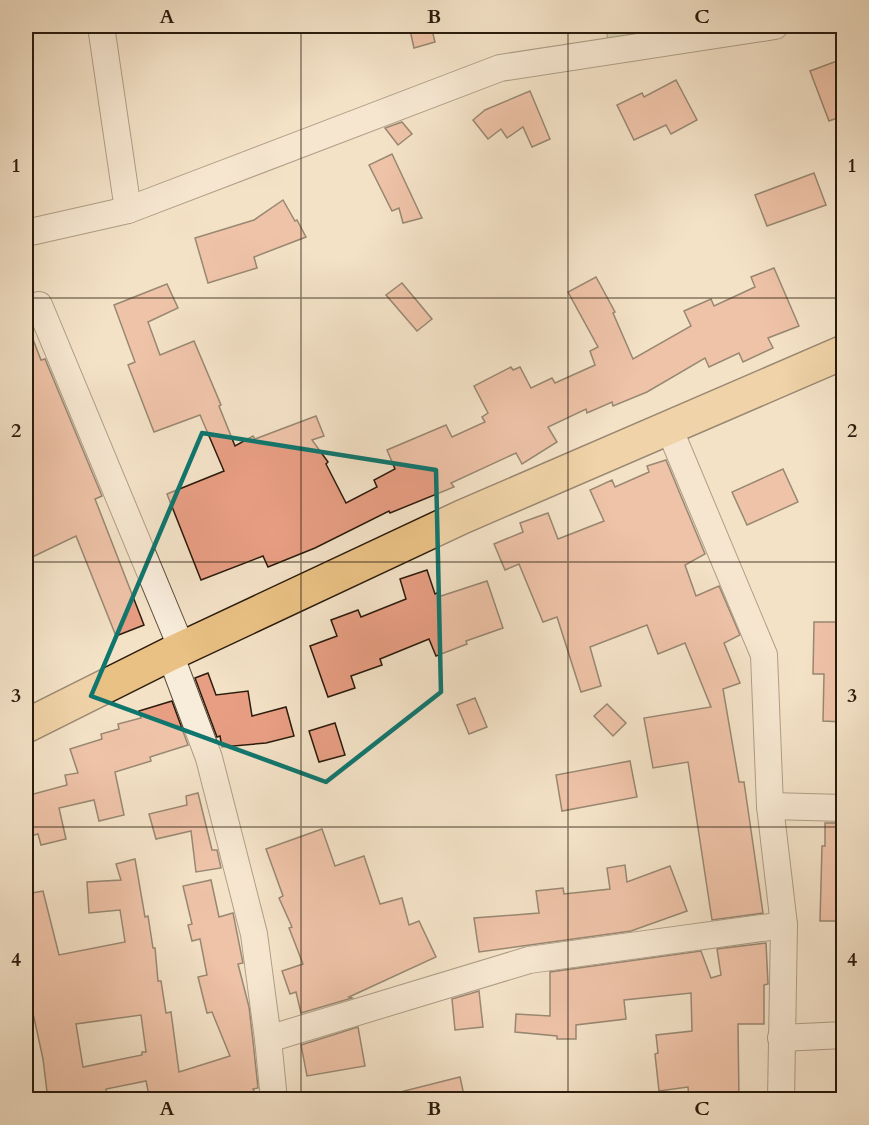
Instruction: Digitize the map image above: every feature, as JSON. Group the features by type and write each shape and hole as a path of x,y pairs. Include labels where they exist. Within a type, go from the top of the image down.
{"main road":[{"path":"26,726 176,651 462,517 843,352"}],"street":[{"path":"101,26 128,210"},
{"path":"26,233 128,210 500,68 775,26"},
{"path":"39,305 176,651 209,758 254,934 274,1100"},
{"path":"669,428 764,655 770,806 784,925 781,1100"},
{"path":"770,806 843,808"},
{"path":"268,1039 529,960 784,925"},
{"path":"781,1038 843,1035"}],"highlighted area":[{"path":"202,433 436,470 441,692 326,782 91,696"}],"green space":[{"path":"606,26 704,26 608,42"}],"building":[{"path":"409,26 431,26 435,42 414,48"},
{"path":"837,61 843,78 843,116 829,121 810,71"},
{"path":"676,80 697,120 671,134 666,125 634,140 617,105 642,93 644,97"},
{"path":"530,91 550,139 532,147 523,127 507,138 501,129 488,139 473,120 485,110"},
{"path":"402,122 412,134 398,145 385,128"},
{"path":"392,154 422,218 403,223 399,208 392,211 369,165"},
{"path":"814,173 826,205 767,226 755,195"},
{"path":"283,200 306,237 254,257 257,268 208,283 195,238 254,220"},
{"path":"774,268 799,326 768,338 773,348 743,362 739,353 709,367 705,358 647,392 613,406 612,402 587,413 586,409 548,427 557,442 522,464 516,453 451,483 454,487 390,513 389,511 315,548 268,567 263,556 201,580 167,494 224,471 200,415 154,432 128,365 135,362 114,305 167,284 178,308 148,322 160,355 194,341 221,405 219,406 235,446 253,436 255,439 316,416 324,436 312,440 328,462 326,464 346,503 377,487 374,480 395,469 387,450 446,425 452,437 485,422 482,417 488,413 474,386 511,367 513,370 520,367 531,388 552,378 555,383 595,365 590,351 598,347 568,292 596,277 615,312 613,313 633,359 691,326 684,311 711,299 714,306 755,287 751,277"},
{"path":"402,283 432,319 417,331 386,295"},
{"path":"27,324 41,360 45,359 102,496 95,499 144,625 116,636 76,536 26,560"},
{"path":"666,460 705,554 685,565 696,596 719,586 740,635 724,643 740,683 723,689 739,782 744,782 763,913 712,920 688,762 653,768 644,718 711,707 685,643 658,654 647,625 590,647 601,686 581,692 557,617 543,622 519,564 505,570 494,544 523,532 520,523 548,513 558,539 604,521 590,490 612,480 615,487 649,472 647,466"},
{"path":"783,469 798,502 747,525 732,492"},
{"path":"427,570 435,594 439,592 441,596 487,581 503,628 466,641 467,644 436,656 429,639 380,659 382,665 351,676 355,688 328,697 310,646 337,636 331,620 358,610 361,617 406,599 400,579"},
{"path":"814,622 843,622 843,722 823,721 824,674 813,674"},
{"path":"208,673 216,695 248,691 252,716 286,707 294,736 266,743 222,747 220,736 217,737 195,678"},
{"path":"475,698 487,727 469,734 457,705"},
{"path":"172,701 188,745 150,757 151,761 115,772 124,815 99,821 94,800 59,808 66,839 41,845 38,834 26,837 26,796 67,785 65,775 78,773 70,749 102,739 101,734 119,729 118,724 141,718 139,711"},
{"path":"607,704 626,723 613,736 594,716"},
{"path":"335,723 345,755 319,762 309,731"},
{"path":"630,761 637,797 562,811 556,775"},
{"path":"198,793 212,850 217,850 221,868 196,872 191,831 156,839 149,814 187,805 186,796"},
{"path":"825,823 843,823 843,921 820,921 822,846 825,846"},
{"path":"322,829 335,866 364,856 380,904 402,898 409,925 419,921 436,957 349,997 352,998 301,1013 296,992 290,994 282,971 303,964 289,928 292,927 279,898 283,896 266,849"},
{"path":"135,859 145,917 148,916 153,948 155,948 158,981 161,981 166,1013 171,1012 179,1072 230,1056 212,1012 207,1013 198,977 207,975 200,939 192,941 188,925 192,924 183,886 211,880 219,917 233,913 243,963 238,964 249,1007 253,1041 258,1088 253,1089 258,1100 150,1100 146,1081 106,1089 107,1100 48,1100 43,1059 31,1004 26,1005 26,894 43,891 59,955 125,942 120,910 89,913 87,882 121,880 116,864","holes":["141,1015 146,1052 142,1052 142,1055 83,1067 76,1024"]},
{"path":"625,865 627,882 670,866 687,911 631,931 479,952 474,918 539,913 536,891 563,888 564,894 610,889 607,868"},
{"path":"766,943 768,984 764,985 764,1024 738,1024 739,1100 689,1100 688,1087 659,1091 655,1054 658,1053 656,1035 692,1031 691,993 624,1000 626,1019 576,1025 576,1039 557,1039 557,1036 515,1032 516,1014 550,1016 550,972 701,951 711,978 721,975 717,949"},
{"path":"479,991 483,1027 455,1030 452,999"},
{"path":"358,1027 365,1066 307,1076 301,1045"},
{"path":"460,1077 465,1100 396,1100 396,1093"}]}
